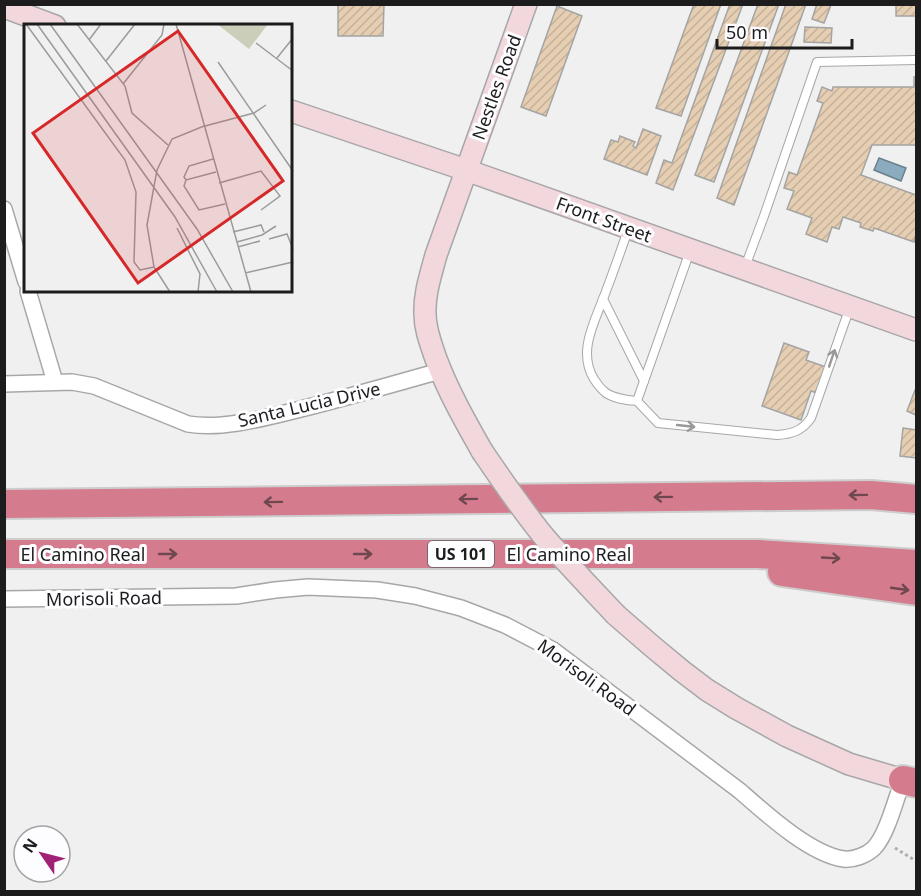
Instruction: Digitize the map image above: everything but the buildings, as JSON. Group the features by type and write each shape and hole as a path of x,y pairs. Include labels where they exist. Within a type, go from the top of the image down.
{"highway":[{"path":"4,504 871,495 916,498"},
{"name":"El Camino Real","path":"4,554 758,554 916,564"},
{"path":"655,555 916,591"}],"main road":[{"name":"Nestles Road","path":"526,4 436,255 427,292 424,314 427,336 459,411 508,490 542,533 616,615 652,647 707,690 787,736 849,764 910,782"},
{"path":"4,7 50,24"},
{"name":"Front Street","path":"292,111 466,170 916,330"}],"street":[{"path":"4,210 24,275"},
{"path":"28,292 55,382"},
{"name":"Santa Lucia Drive","path":"4,384 72,382 94,386 188,424 204,427 258,420 441,371"},
{"name":"Morisoli Road","path":"4,599 236,596 308,587 377,590 415,596 461,608 505,625 553,650 810,845 845,859 862,856 874,848 881,839"},
{"path":"881,839 910,782"}],"lane":[{"path":"744,268 817,62 916,60"},
{"path":"629,228 587,346 587,361 598,385 607,393 620,399 637,401 658,423 777,435 787,435 798,431 806,426 811,418 851,306"},
{"path":"637,401 690,250"},
{"path":"603,299 644,381"}],"path":[{"path":"881,839 916,861"}],"water":[{"path":"879,158 906,168 901,181 874,170"}]}
